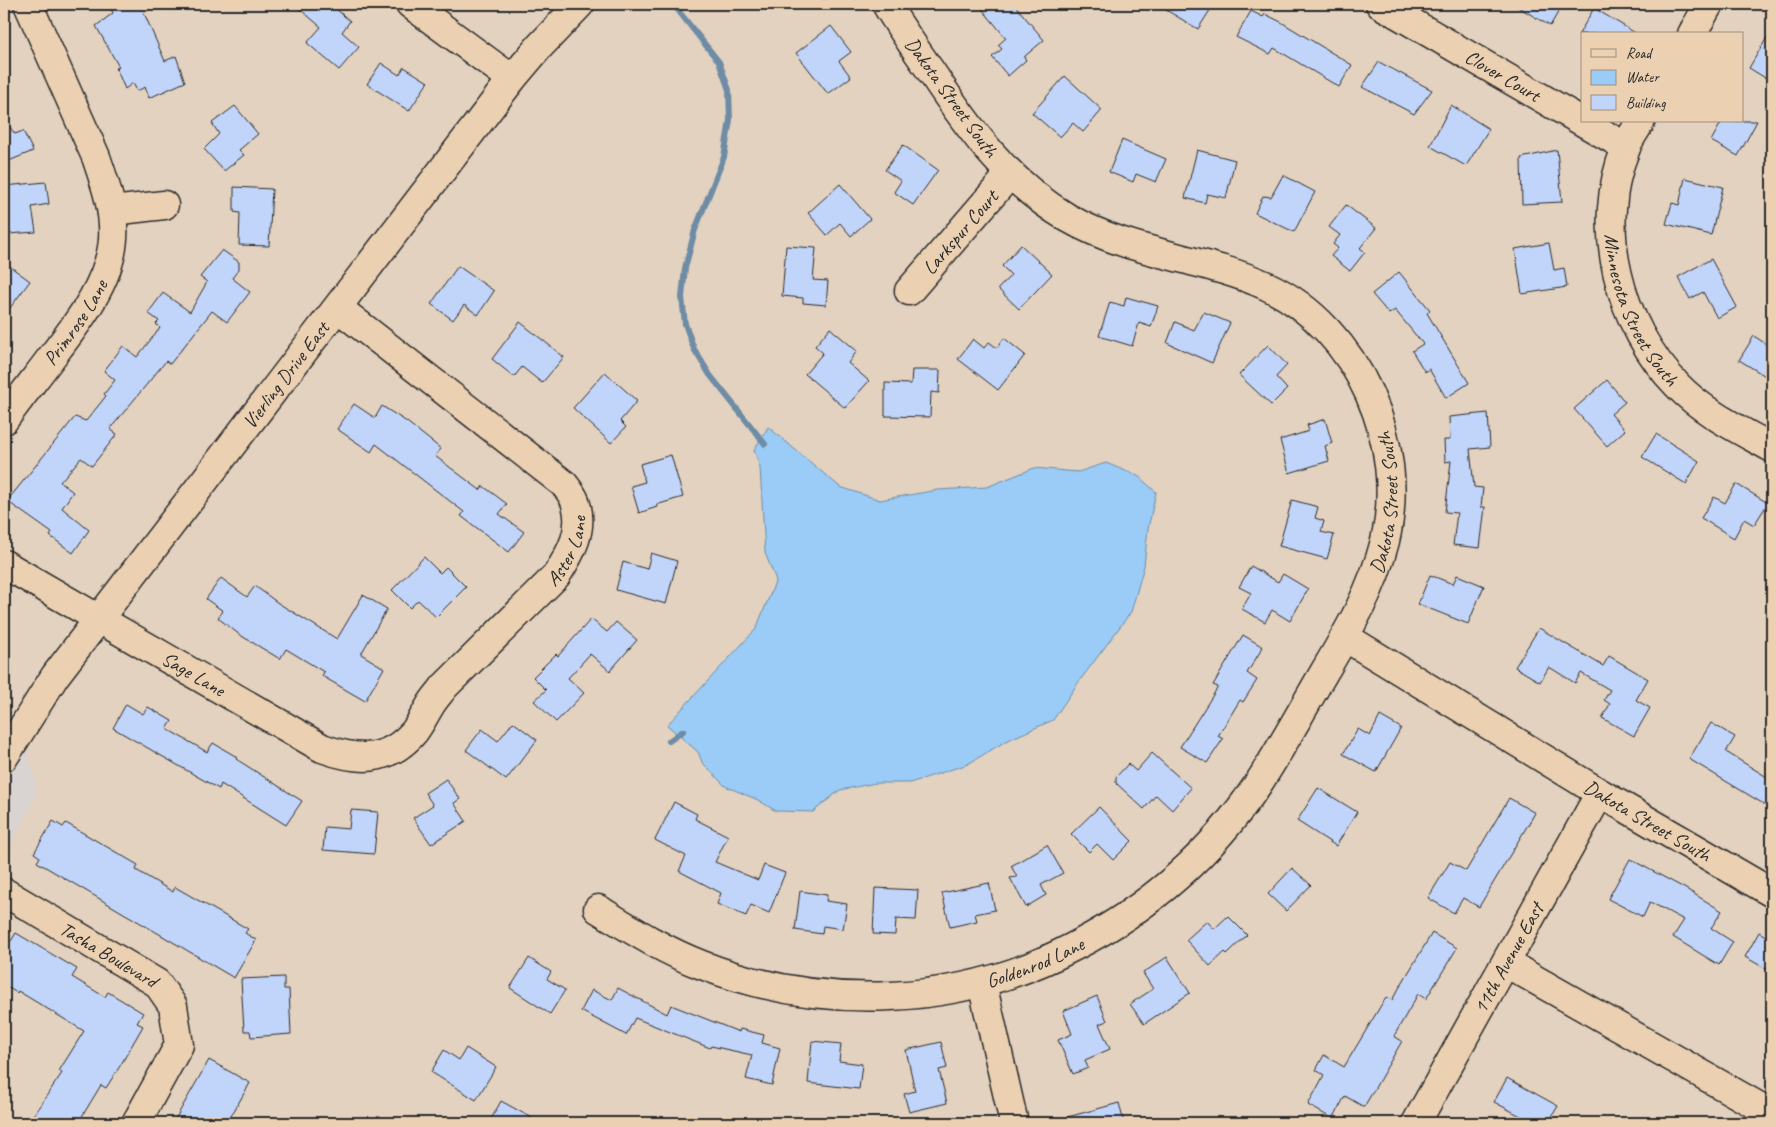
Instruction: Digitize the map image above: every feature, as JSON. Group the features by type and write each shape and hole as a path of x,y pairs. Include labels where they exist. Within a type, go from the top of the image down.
{"street":[{"name":"Primrose Lane","path":"4,420 75,326 94,296 108,263 113,239 112,211 96,157 28,4"},
{"path":"410,4 512,79"},
{"name":"Vierling Drive East","path":"4,757 55,676 99,618 512,79 580,4"},
{"name":"Dakota Street South","path":"886,4 962,118 984,146 1035,197 1096,232 1128,244 1212,266 1273,289 1297,303 1320,323 1340,345 1361,376 1383,432 1389,469 1390,507 1385,540 1370,586 1345,637 1600,793 1772,893"},
{"name":"Clover Court","path":"1380,4 1581,121"},
{"path":"1693,32 1709,4"},
{"name":"Clover Court","path":"1583,122 1626,147"},
{"name":"Minnesota Street South","path":"1640,122 1626,147 1616,179 1612,208 1612,236 1616,266 1626,300 1641,336 1658,363 1678,386 1704,409 1772,448"},
{"name":"Larkspur Court","path":"909,291 1010,174"},
{"path":"112,211 164,206"},
{"name":"Aster Lane","path":"338,308 564,484 575,500 578,516 577,535 570,555 556,576 444,687 415,731 390,752"},
{"name":"Sage Lane","path":"4,564 322,748 341,755 360,758 375,757 390,752"},
{"name":"Goldenrod Lane","path":"598,909 670,952 702,965 769,986 809,993 852,998 897,996 943,991 982,983 1024,970 1103,932 1138,909 1174,880 1206,849 1258,784 1345,637"},
{"name":"11th Avenue East","path":"1416,1123 1600,793"},
{"name":"Tasha Boulevard","path":"4,892 157,983 173,1006 178,1045 136,1123"},
{"path":"1506,963 1772,1114"},
{"path":"982,983 1014,1123"}],"shaded area":[{"path":"4,735 26,748 38,792 4,859"}],"water":[{"path":"768,427 840,487 880,500 938,490 987,487 1034,468 1078,472 1106,463 1138,476 1156,492 1148,529 1144,566 1131,612 1053,720 1006,741 968,764 910,783 876,783 840,790 813,812 776,811 758,800 725,786 702,762 698,752 667,725 756,629 776,580 765,553 760,467 754,450"}],"building":[{"path":"109,4 140,4 165,61 176,56 185,82 149,98 145,87 137,91 133,83 125,89 116,68 119,67 96,26 113,13"},
{"path":"294,4 330,4 350,21 342,32 359,47 339,70 307,43 321,27"},
{"path":"978,4 1014,4 1044,40 1024,57 1026,60 1008,76 992,57 1002,49 998,45 1006,38"},
{"path":"1156,4 1214,4 1198,29"},
{"path":"1513,4 1563,4 1550,26"},
{"path":"1594,8 1634,32 1581,32 1579,34"},
{"path":"1251,11 1263,17 1265,14 1281,22 1352,65 1339,87 1274,48 1270,54 1236,37"},
{"path":"831,26 851,52 839,61 851,77 828,94 796,53"},
{"path":"1772,29 1772,82 1749,68"},
{"path":"1379,62 1432,90 1414,114 1362,87"},
{"path":"381,63 399,75 404,67 428,82 409,111 367,84"},
{"path":"1065,76 1102,110 1083,132 1073,123 1060,137 1032,113"},
{"path":"1451,105 1489,129 1466,166 1430,146"},
{"path":"235,106 258,134 239,150 244,155 224,171 204,149 219,134 212,123"},
{"path":"4,119 15,134 23,131 33,151 4,163"},
{"path":"1757,121 1738,156 1711,141 1721,122"},
{"path":"1122,140 1166,159 1156,182 1136,174 1133,182 1109,172"},
{"path":"903,145 938,170 913,205 894,192 901,181 885,170"},
{"path":"1197,150 1235,160 1226,198 1207,194 1205,203 1185,198"},
{"path":"1557,150 1562,202 1522,204 1521,158"},
{"path":"1283,175 1315,192 1294,232 1255,213 1263,196 1271,197"},
{"path":"1685,178 1723,187 1711,235 1666,224 1672,203 1679,205"},
{"path":"46,182 49,204 32,207 36,232 8,234 4,209 4,186"},
{"path":"840,184 870,219 851,236 840,223 827,235 808,213"},
{"path":"234,187 272,189 269,246 239,245 240,213 234,212"},
{"path":"1346,205 1376,228 1360,248 1365,252 1350,271 1331,256 1338,248 1333,244 1340,235 1329,227"},
{"path":"1549,243 1554,270 1564,268 1567,287 1522,294 1515,249"},
{"path":"1021,245 1052,274 1019,309 998,289 1011,275 1002,266"},
{"path":"786,246 816,248 813,280 828,281 826,305 803,303 803,298 782,296"},
{"path":"222,250 239,262 239,269 232,278 250,292 227,322 212,311 170,364 166,361 110,429 117,434 92,466 81,458 60,482 73,492 62,508 89,530 73,553 50,536 52,533 7,501 75,417 86,421 106,396 104,394 115,380 104,371 123,346 137,357 160,328 156,324 159,321 148,313 163,293 190,312 207,282 200,277"},
{"path":"1711,259 1737,307 1717,318 1703,292 1690,299 1678,277"},
{"path":"4,262 30,281 4,316"},
{"path":"458,266 494,291 478,315 464,305 453,320 431,304"},
{"path":"1399,272 1430,310 1427,313 1469,383 1446,398 1429,369 1425,372 1412,351 1423,344 1395,310 1389,314 1372,294"},
{"path":"1126,297 1158,306 1151,327 1139,323 1132,346 1099,336 1110,302 1124,306"},
{"path":"1204,312 1230,323 1212,363 1167,343 1175,322 1194,330"},
{"path":"520,322 564,357 542,383 522,367 514,377 492,359"},
{"path":"830,328 857,351 848,363 869,381 845,408 805,374 823,353 815,346"},
{"path":"1754,336 1772,348 1772,380 1739,360"},
{"path":"1004,338 1025,355 998,390 958,359 973,339 984,348 989,342 997,348"},
{"path":"1268,345 1287,365 1276,377 1287,389 1271,405 1239,375"},
{"path":"912,370 940,370 939,393 931,392 930,417 885,416 885,383 911,384"},
{"path":"605,372 637,401 620,421 626,427 611,443 573,408"},
{"path":"1607,380 1625,402 1611,414 1625,430 1607,446 1574,409"},
{"path":"354,404 375,418 382,406 407,422 441,449 435,456 480,490 483,486 507,504 499,514 524,532 509,552 461,516 464,512 376,444 371,452 337,429"},
{"path":"1488,413 1490,447 1470,449 1474,487 1483,488 1481,507 1485,507 1480,548 1453,545 1457,513 1445,512 1451,461 1445,462 1444,440 1450,440 1449,417"},
{"path":"1325,419 1332,443 1325,446 1329,461 1289,473 1280,440 1309,431 1307,425"},
{"path":"1656,434 1699,461 1686,484 1642,457"},
{"path":"671,455 683,497 656,505 657,507 639,513 631,486 645,482 640,464"},
{"path":"1736,484 1768,503 1754,525 1744,519 1734,538 1701,518 1714,497 1725,503"},
{"path":"1292,500 1318,507 1315,518 1324,521 1321,532 1334,535 1327,559 1279,546"},
{"path":"651,553 677,561 666,604 616,590 623,562 647,569"},
{"path":"424,557 440,573 446,567 466,587 436,617 418,600 410,608 392,590"},
{"path":"1251,566 1278,582 1283,574 1308,589 1290,621 1272,610 1265,622 1242,609 1251,593 1239,587"},
{"path":"1430,575 1453,584 1457,575 1484,586 1468,624 1418,604"},
{"path":"221,578 247,597 255,586 278,603 337,639 363,595 387,609 361,654 384,668 365,701 322,676 324,672 286,649 280,659 240,635 218,618 223,611 206,599"},
{"path":"591,619 607,632 616,622 637,640 610,671 590,654 568,678 584,693 556,722 534,701 546,690 533,677 556,654 558,656"},
{"path":"1539,628 1603,666 1609,656 1648,679 1636,700 1650,708 1634,736 1602,718 1610,704 1604,700 1610,690 1581,673 1575,683 1549,667 1540,682 1515,667"},
{"path":"1243,635 1263,647 1247,673 1257,680 1243,702 1240,700 1218,736 1223,739 1207,763 1180,747 1218,687 1213,685"},
{"path":"126,704 143,714 148,707 172,721 167,729 207,752 213,743 302,801 286,825 221,784 219,789 113,728"},
{"path":"1380,716 1401,728 1376,772 1343,754 1358,729 1370,736"},
{"path":"513,722 537,740 506,780 466,750 482,729 498,741"},
{"path":"1711,723 1735,737 1726,752 1772,780 1772,809 1689,759"},
{"path":"1152,753 1191,788 1172,810 1156,795 1144,809 1116,783 1116,777 1128,764 1136,771"},
{"path":"446,779 460,799 454,803 466,821 431,844 413,818 433,805 425,793"},
{"path":"1318,788 1357,812 1336,846 1297,821"},
{"path":"1509,798 1535,813 1479,907 1463,898 1454,913 1428,898 1450,862 1466,871"},
{"path":"674,802 697,814 695,819 728,836 715,862 758,880 764,865 785,873 769,913 751,905 746,916 717,904 721,893 679,871 686,856 655,840"},
{"path":"1099,807 1132,841 1113,860 1097,844 1089,852 1071,834"},
{"path":"351,810 378,812 374,854 323,850 325,827 349,829"},
{"path":"53,821 63,827 66,823 138,865 136,870 173,892 175,887 248,929 245,933 256,940 234,978 37,862 40,857 34,853"},
{"path":"1047,845 1063,873 1041,885 1046,895 1026,907 1010,878 1017,877 1011,866"},
{"path":"1630,859 1722,911 1711,928 1733,942 1719,965 1673,937 1684,920 1650,902 1643,917 1608,899"},
{"path":"1292,868 1311,885 1286,911 1268,894"},
{"path":"989,883 995,910 975,914 977,921 950,927 942,893"},
{"path":"875,888 918,890 916,920 896,919 895,935 873,934"},
{"path":"800,891 827,895 826,901 847,904 843,929 823,926 822,934 795,930"},
{"path":"1228,916 1247,935 1227,954 1225,952 1210,966 1186,940 1207,921 1214,929"},
{"path":"1759,932 1772,940 1772,972 1745,957"},
{"path":"16,933 77,969 72,977 105,997 108,992 143,1013 137,1023 143,1026 120,1066 106,1088 101,1085 78,1123 28,1123 62,1073 59,1071 84,1031 18,991 17,993 4,985 4,937 11,941"},
{"path":"1432,933 1457,948 1426,999 1418,994 1394,1036 1402,1041 1364,1107 1345,1096 1333,1119 1308,1105 1324,1075 1316,1070 1324,1055 1344,1067 1386,997 1392,1000"},
{"path":"1167,957 1190,993 1144,1024 1130,1004 1153,989 1143,973"},
{"path":"529,958 551,972 547,979 565,990 550,1014 510,988"},
{"path":"284,977 284,989 289,989 291,1034 251,1037 250,1031 244,1031 241,979"},
{"path":"618,988 667,1014 671,1005 739,1032 740,1029 764,1035 762,1043 780,1048 772,1085 746,1079 752,1055 711,1046 710,1048 635,1018 626,1035 581,1011 592,990 612,1000"},
{"path":"1097,996 1107,1021 1099,1024 1110,1049 1085,1060 1088,1068 1073,1074 1058,1040 1072,1034 1063,1011"},
{"path":"812,1041 841,1044 839,1061 862,1064 859,1089 808,1083"},
{"path":"941,1042 947,1068 939,1070 947,1103 909,1112 904,1094 915,1091 906,1050"},
{"path":"466,1048 496,1067 476,1100 431,1072 444,1050 459,1060"},
{"path":"209,1060 250,1083 227,1123 173,1123"},
{"path":"1507,1078 1558,1106 1548,1123 1534,1123 1494,1102"},
{"path":"501,1101 541,1123 489,1123"},
{"path":"1119,1103 1124,1123 1065,1123 1064,1118"}],"waterway":[{"path":"673,4 719,62 729,90 730,120 724,157 695,230 685,268 682,297 685,324 694,349 710,375 765,444"},
{"path":"669,741 683,731"}]}
